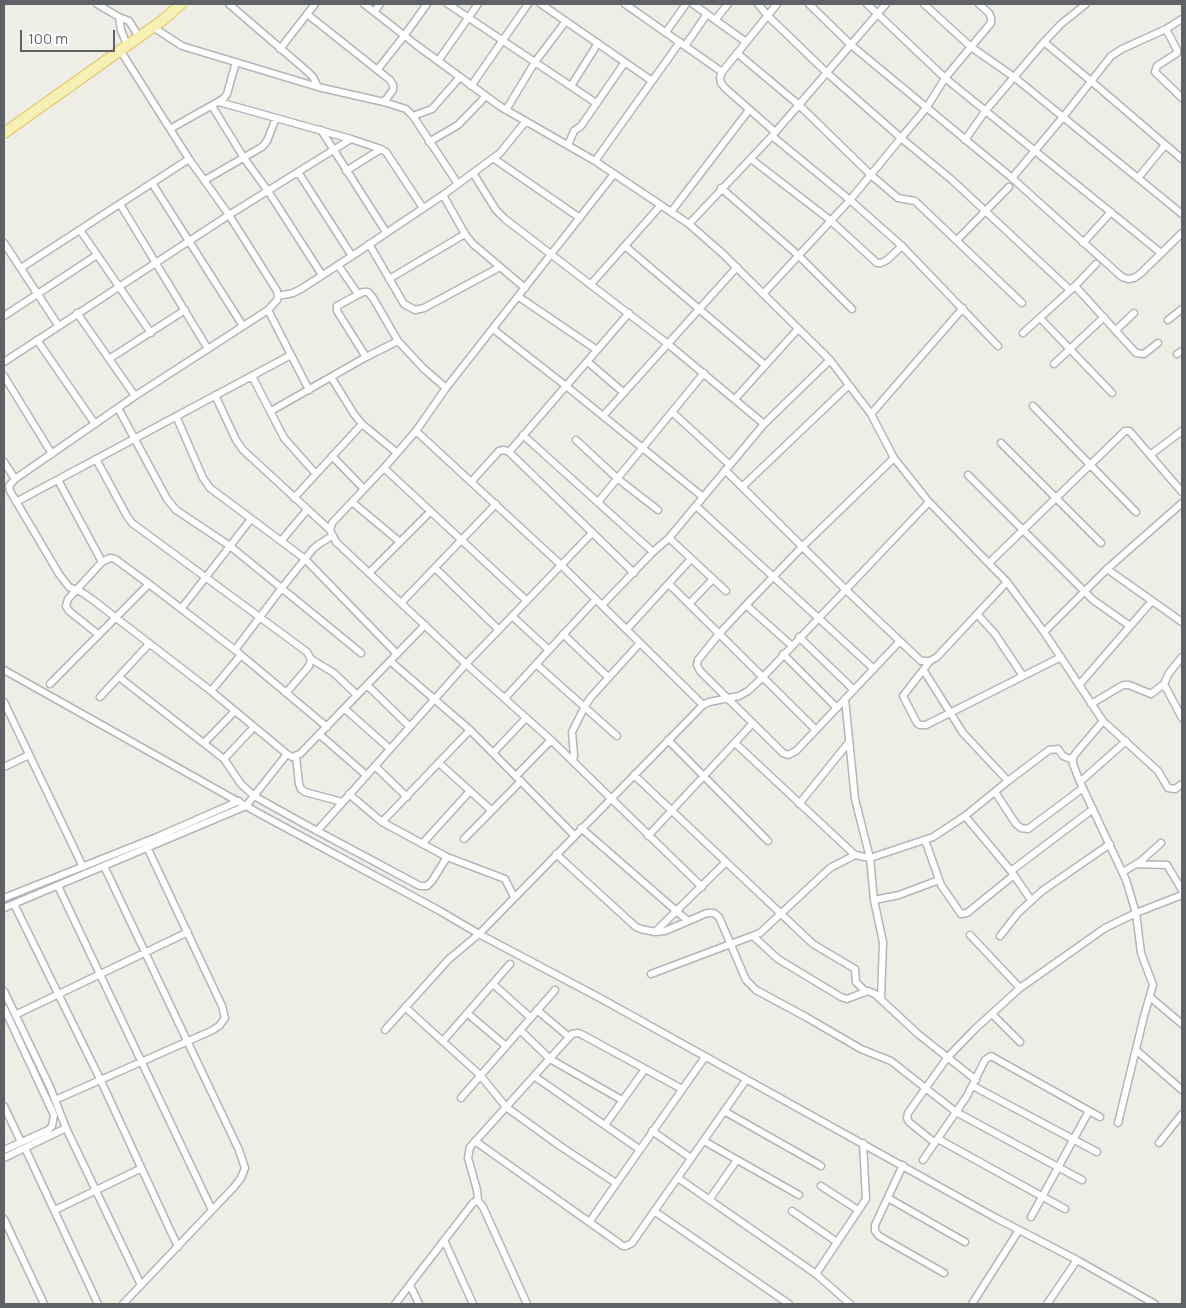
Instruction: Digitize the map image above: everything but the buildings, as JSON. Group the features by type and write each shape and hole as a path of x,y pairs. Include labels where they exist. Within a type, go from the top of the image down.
{"main road":[{"path":"4,133 153,27 181,4"}],"street":[{"path":"97,4 129,21 139,37"},
{"path":"229,4 308,72 318,87"},
{"path":"280,49 314,4"},
{"path":"364,4 404,36 506,110 595,161 689,224 737,267 830,360 871,414 894,458 929,502 1007,582 1044,632 1103,721 1158,771 1168,788 1175,789 1182,784"},
{"path":"374,12 380,4"},
{"path":"378,69 427,4"},
{"path":"448,4 596,103"},
{"path":"438,61 478,4"},
{"path":"471,86 528,4"},
{"path":"541,4 652,81"},
{"path":"626,4 722,72"},
{"path":"666,32 686,4"},
{"path":"692,4 746,42"},
{"path":"715,20 728,4"},
{"path":"758,4 826,72 952,180 1104,317 1136,353 1144,354 1158,343"},
{"path":"777,4 722,72 721,84 774,134 902,246 998,346"},
{"path":"809,4 851,45 1012,178 1122,277 1128,279 1140,274 1180,235"},
{"path":"868,4 945,78 1161,253"},
{"path":"689,224 774,134 886,4"},
{"path":"924,4 971,48 1014,77 1182,214"},
{"path":"763,294 850,200 927,107 945,78 991,23 988,13 979,4"},
{"path":"965,140 986,110 1044,42 1061,24 1086,4"},
{"path":"307,14 390,80 393,84 393,90 384,102"},
{"path":"595,161 652,81 707,14"},
{"path":"119,17 124,47 170,129 229,215 278,296"},
{"path":"1012,178 1116,52 1166,29 1182,19"},
{"path":"506,110 535,62 566,21"},
{"path":"153,27 182,46 318,87 406,109 458,184"},
{"path":"1166,29 1177,50 1176,53 1157,66 1154,72 1182,98"},
{"path":"1044,42 1182,159"},
{"path":"571,86 598,43"},
{"path":"737,53 798,105 871,175 898,198 915,201 1022,303"},
{"path":"170,129 212,106 227,94 236,62"},
{"path":"568,145 574,131 581,126 625,62"},
{"path":"412,116 432,109 460,77"},
{"path":"429,142 458,125 486,96"},
{"path":"218,102 351,138 381,149 386,152 423,208"},
{"path":"212,106 244,158 268,191 322,275"},
{"path":"671,212 749,110"},
{"path":"204,180 262,147 267,141 276,118"},
{"path":"278,296 293,293 443,195 506,147 526,121"},
{"path":"321,130 386,232"},
{"path":"4,362 188,241 351,138"},
{"path":"1138,178 1166,145"},
{"path":"346,171 381,149"},
{"path":"492,158 580,218"},
{"path":"21,268 189,159"},
{"path":"751,159 830,220 877,263 887,260 902,246"},
{"path":"298,172 352,256"},
{"path":"473,173 496,210 505,219 550,255 629,313 764,424"},
{"path":"235,650 305,559 331,533 332,523 416,431 446,388 614,174"},
{"path":"152,183 243,326"},
{"path":"957,240 1009,187"},
{"path":"721,188 798,255 852,309"},
{"path":"443,195 465,234 473,244 525,288"},
{"path":"120,204 208,349"},
{"path":"591,284 662,205"},
{"path":"1083,243 1112,212"},
{"path":"80,230 151,333"},
{"path":"389,279 465,234"},
{"path":"1180,235 1182,244"},
{"path":"4,243 58,326"},
{"path":"369,244 404,304 415,310 424,308 500,267"},
{"path":"625,246 765,365"},
{"path":"4,316 97,255"},
{"path":"1023,333 1096,264"},
{"path":"338,265 358,294"},
{"path":"603,416 737,267"},
{"path":"366,357 337,311 337,306 363,292 368,292 373,298 398,341 423,368 446,388"},
{"path":"278,296 277,300 268,310 134,396 6,486 65,583 76,591 84,593 211,691 287,754 296,756"},
{"path":"519,297 596,350"},
{"path":"871,414 963,308"},
{"path":"1168,320 1182,309"},
{"path":"109,359 185,310"},
{"path":"268,310 309,390"},
{"path":"77,313 134,396"},
{"path":"508,452 629,313"},
{"path":"1116,330 1134,313"},
{"path":"1054,364 1104,317"},
{"path":"1040,318 1112,393"},
{"path":"493,329 703,497"},
{"path":"735,399 798,330"},
{"path":"37,340 95,424"},
{"path":"271,412 366,357 398,341"},
{"path":"16,502 291,355"},
{"path":"602,605 669,538 764,424 830,360"},
{"path":"588,362 624,393"},
{"path":"598,502 704,373"},
{"path":"4,376 52,454"},
{"path":"252,376 284,438 316,474"},
{"path":"331,377 362,424 396,452"},
{"path":"742,487 849,385"},
{"path":"216,396 236,440 243,450 331,533 369,573 551,740 702,887"},
{"path":"1033,406 1136,512"},
{"path":"118,408 167,499 176,510 230,546 361,653"},
{"path":"672,412 727,468 742,487 844,589 921,661 930,661"},
{"path":"176,416 210,488 305,559 397,654"},
{"path":"294,498 362,424"},
{"path":"416,431 561,565 703,705"},
{"path":"989,563 1125,431 1130,431 1182,492"},
{"path":"1150,455 1182,431"},
{"path":"523,435 653,552"},
{"path":"576,440 618,478 658,510"},
{"path":"1001,443 1100,543"},
{"path":"472,482 499,451 504,450 508,452 634,572"},
{"path":"332,456 364,489"},
{"path":"894,458 802,547 746,605 698,660 697,666 783,753 788,755 796,751 900,641"},
{"path":"96,459 132,523 308,652 311,659 334,673 357,695"},
{"path":"4,462 15,479"},
{"path":"384,468 526,601"},
{"path":"968,475 1085,592 1130,626"},
{"path":"58,480 102,562"},
{"path":"352,502 400,542"},
{"path":"385,1030 449,959 479,934 703,705 740,696 762,678 844,589 929,502"},
{"path":"1044,632 1107,569 1182,503"},
{"path":"401,603 496,504"},
{"path":"696,506 874,669"},
{"path":"280,541 307,510"},
{"path":"369,573 430,512"},
{"path":"181,609 251,519"},
{"path":"317,830 466,664 592,533"},
{"path":"669,538 726,591"},
{"path":"100,635 69,611 66,606 68,599 102,562 110,558 115,559 149,584 235,650 327,727"},
{"path":"627,630 692,559"},
{"path":"434,568 499,630"},
{"path":"1107,569 1182,622"},
{"path":"689,604 713,579"},
{"path":"1007,582 937,657 930,661 924,671 905,692 903,696 917,723 926,726 950,712 1061,657"},
{"path":"50,684 149,584"},
{"path":"669,584 816,730"},
{"path":"506,698 596,599"},
{"path":"1079,686 1152,601"},
{"path":"746,605 791,645"},
{"path":"977,614 995,634 1023,676"},
{"path":"512,616 549,650"},
{"path":"296,756 345,709 425,625"},
{"path":"563,634 608,677"},
{"path":"799,637 854,690"},
{"path":"573,761 572,732 585,706 608,677 640,643"},
{"path":"100,697 149,644"},
{"path":"783,654 837,708"},
{"path":"211,691 241,655"},
{"path":"1092,704 1124,685 1129,685 1150,694 1164,684 1168,673 1182,657"},
{"path":"286,693 309,666 311,659"},
{"path":"390,661 470,730 574,835"},
{"path":"536,664 617,736"},
{"path":"4,670 246,806 600,998 1155,1304"},
{"path":"924,671 963,734 1008,781"},
{"path":"119,676 224,759 241,784 254,796 420,886 427,886 432,881 447,857"},
{"path":"1164,684 1182,718"},
{"path":"367,685 410,727"},
{"path":"845,699 855,799 870,858 874,900 883,942 881,999"},
{"path":"4,702 83,867"},
{"path":"345,709 390,749"},
{"path":"204,744 234,712"},
{"path":"493,753 526,718"},
{"path":"1103,721 1076,753 1073,760 1081,785 1123,872 1136,913 1141,953 1153,980 1153,989 1144,1016 1118,1123"},
{"path":"648,836 753,723"},
{"path":"224,759 254,727"},
{"path":"382,822 470,730"},
{"path":"320,734 366,775"},
{"path":"464,839 551,740"},
{"path":"668,740 768,841"},
{"path":"995,792 1016,824 1021,828 1028,829 1081,785 1126,741"},
{"path":"799,804 849,742"},
{"path":"735,743 854,855 870,858 925,840 965,816 1008,781 1054,748 1058,749 1063,756 1073,760"},
{"path":"4,908 246,806 287,754"},
{"path":"4,767 29,755"},
{"path":"296,756 301,789 342,802"},
{"path":"439,763 491,810"},
{"path":"375,766 407,797"},
{"path":"634,775 818,948 855,970 856,982 864,992"},
{"path":"422,844 470,791"},
{"path":"349,794 382,822 422,844 447,857 505,879 514,897"},
{"path":"4,898 239,801"},
{"path":"925,840 939,880 961,914 963,914 967,913 1012,873 1093,809"},
{"path":"965,816 1012,873 1031,900"},
{"path":"582,828 688,921"},
{"path":"1123,872 1136,864 1161,843"},
{"path":"1000,936 1031,900 1110,844"},
{"path":"55,1100 187,1042 220,1026 223,1022 225,1013 148,847"},
{"path":"556,854 636,926 642,929 656,932 665,931 707,913 714,913 719,917 746,980 756,990 861,1049 891,1061 956,1112 1082,1180"},
{"path":"651,974 754,937 830,868 854,855"},
{"path":"656,932 726,862"},
{"path":"1136,864 1148,866 1167,865 1182,890"},
{"path":"104,866 239,1150 245,1168 241,1178 123,1304"},
{"path":"874,900 899,895 939,880"},
{"path":"58,886 212,1210"},
{"path":"1065,1209 936,1141 909,1122 907,1118 908,1113 947,1058 1020,988 1105,928 1136,913 1182,895"},
{"path":"14,904 59,994 178,1247"},
{"path":"15,1015 188,932"},
{"path":"970,936 1020,988"},
{"path":"754,937 778,959 840,997 847,999 864,992 871,992 974,1083 1097,1152"},
{"path":"443,1040 510,964"},
{"path":"493,984 531,1018"},
{"path":"461,1098 555,990"},
{"path":"4,991 55,1100 66,1128 141,1285"},
{"path":"1150,997 1182,1024"},
{"path":"405,1007 480,1075 506,1106 560,1146 616,1183"},
{"path":"4,1008 6,1020 54,1115 52,1126 4,1150"},
{"path":"538,1010 569,1037"},
{"path":"468,1013 506,1046"},
{"path":"992,1014 1020,1042"},
{"path":"520,1030 550,1059 622,1100"},
{"path":"527,1304 483,1207 478,1202 477,1190 468,1158 468,1153 475,1141 569,1037 575,1033 581,1034 682,1089"},
{"path":"1136,1050 1182,1090"},
{"path":"924,1160 974,1083 985,1060 991,1056 1100,1117"},
{"path":"590,1221 705,1057"},
{"path":"604,1125 645,1069"},
{"path":"534,1076 639,1149"},
{"path":"475,1141 623,1246 626,1246 632,1243 746,1080"},
{"path":"4,1106 21,1142"},
{"path":"724,1111 821,1166"},
{"path":"1031,1217 1089,1111"},
{"path":"1159,1143 1182,1114"},
{"path":"4,1158 66,1128"},
{"path":"652,1131 691,1158"},
{"path":"704,1141 799,1195"},
{"path":"816,1274 866,1199 863,1143"},
{"path":"25,1148 98,1304"},
{"path":"710,1200 737,1160"},
{"path":"903,1165 874,1228 877,1234 944,1273"},
{"path":"54,1210 140,1168"},
{"path":"678,1178 816,1274 850,1304"},
{"path":"821,1186 858,1210"},
{"path":"888,1198 966,1242"},
{"path":"395,1304 473,1203 478,1202"},
{"path":"654,1211 789,1304"},
{"path":"792,1211 837,1242"},
{"path":"4,1219 44,1304"},
{"path":"972,1304 1019,1230"},
{"path":"444,1240 473,1304"},
{"path":"1047,1304 1077,1260"},
{"path":"410,1285 419,1304"}]}
